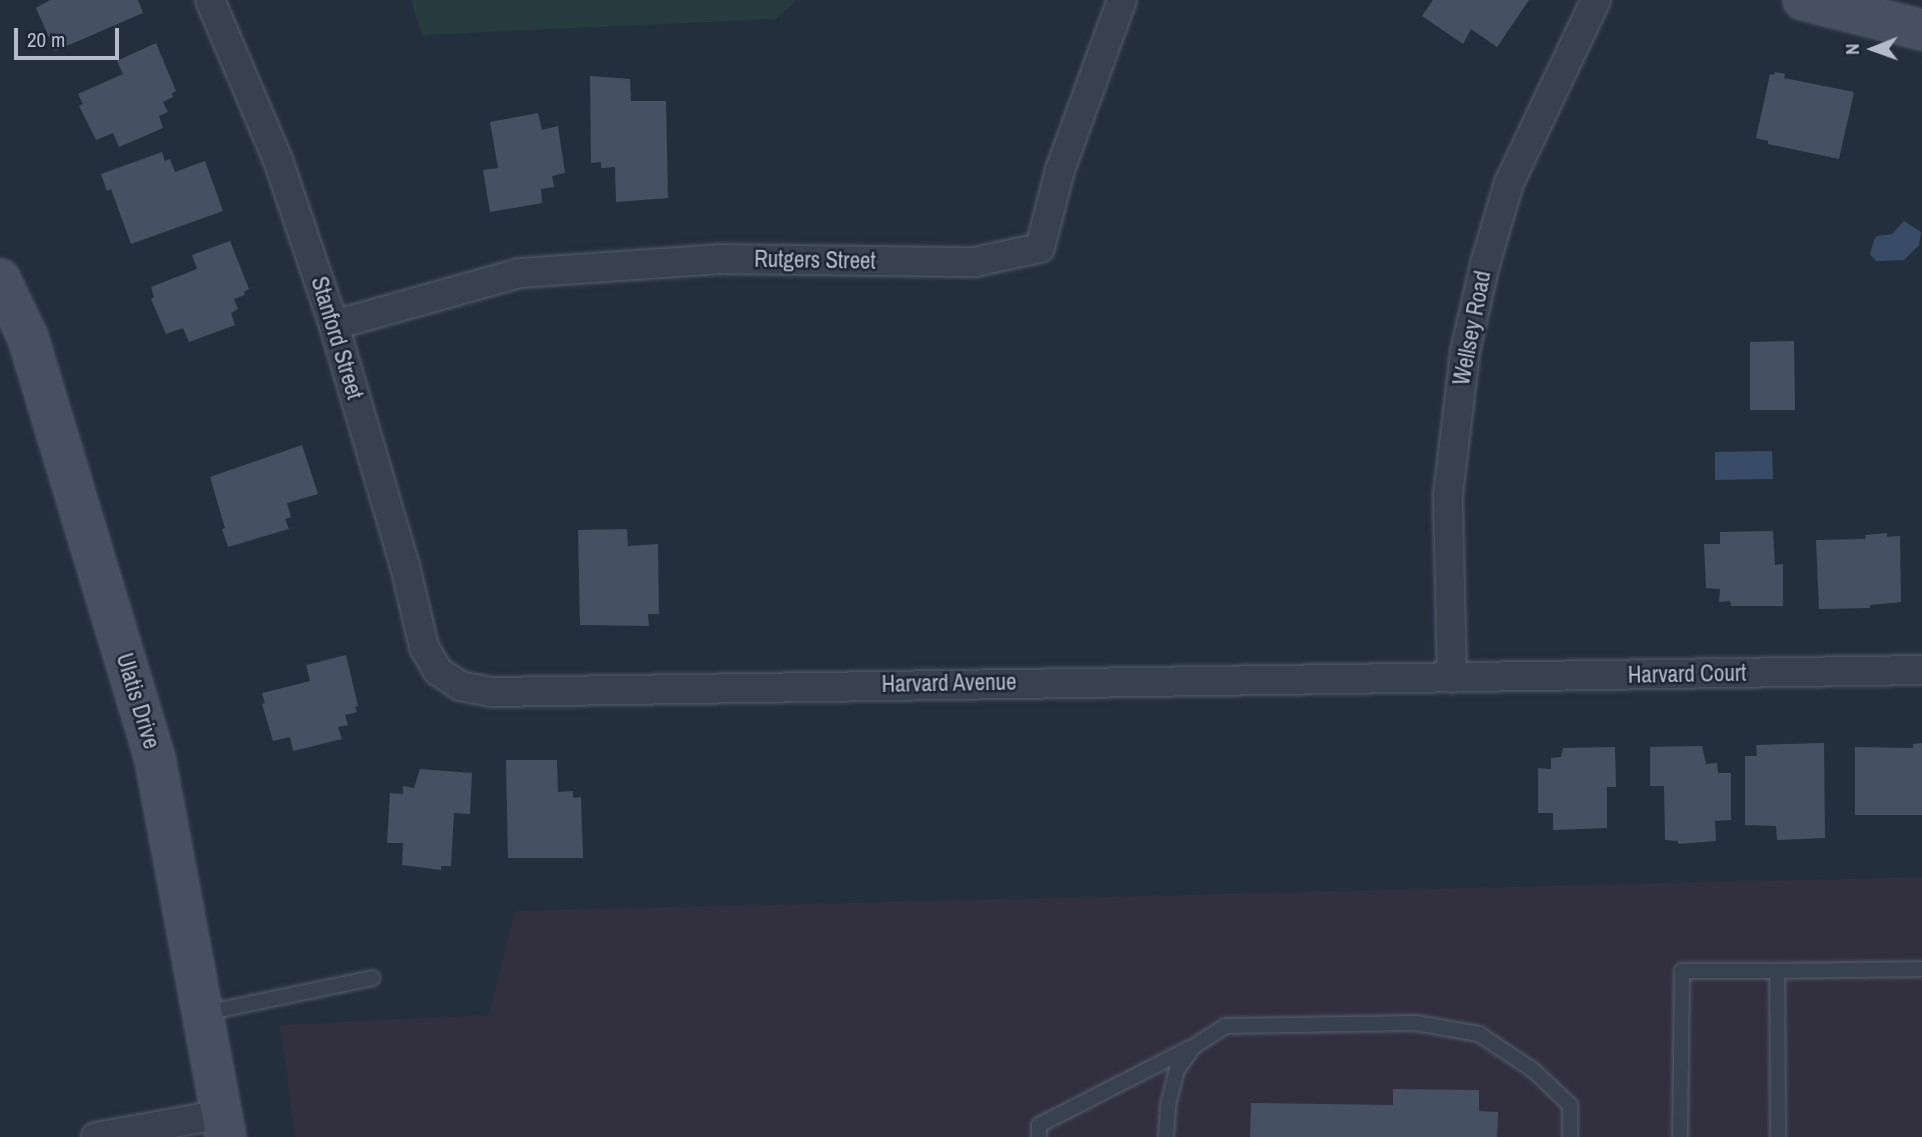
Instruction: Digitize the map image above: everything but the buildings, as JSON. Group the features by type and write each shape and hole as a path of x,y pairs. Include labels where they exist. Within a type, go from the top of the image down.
{"street":[{"name":"Stanford Street","path":"210,0 278,160 334,325 405,566 424,647 438,671 448,678"},
{"name":"Rutgers Street","path":"334,325 520,273 718,259 975,262 1040,248 1060,170 1122,0"},
{"name":"Wellsey Road","path":"1452,678 1447,495 1465,352 1485,264 1509,183 1596,0"},
{"path":"1803,0 1922,30"},
{"name":"Ulatis Drive","path":"0,279 28,338 155,759 225,1126"},
{"name":"Harvard Court","path":"1452,678 1922,670"},
{"name":"Harvard Avenue","path":"448,678 475,691 491,692 1134,680 1452,678"},
{"path":"96,1137 225,1126"}],"lane":[{"path":"1680,1137 1682,971 1922,969"},
{"path":"1777,971 1778,1137"},
{"path":"205,1013 372,978"},
{"path":"1039,1137 1039,1125 1193,1046 1225,1026 1416,1023 1479,1034 1533,1070 1570,1105 1570,1137"},
{"path":"1166,1137 1168,1105 1177,1070 1193,1046"}],"shaded area":[{"path":"1922,877 1922,1137 295,1137 280,1025 489,1015 515,911"}],"green space":[{"path":"411,0 797,0 775,19 422,35"}],"water":[{"path":"1904,221 1921,232 1919,245 1904,260 1876,261 1870,254 1874,240 1877,236 1892,234"},
{"path":"1772,451 1773,479 1715,480 1715,452"}]}
